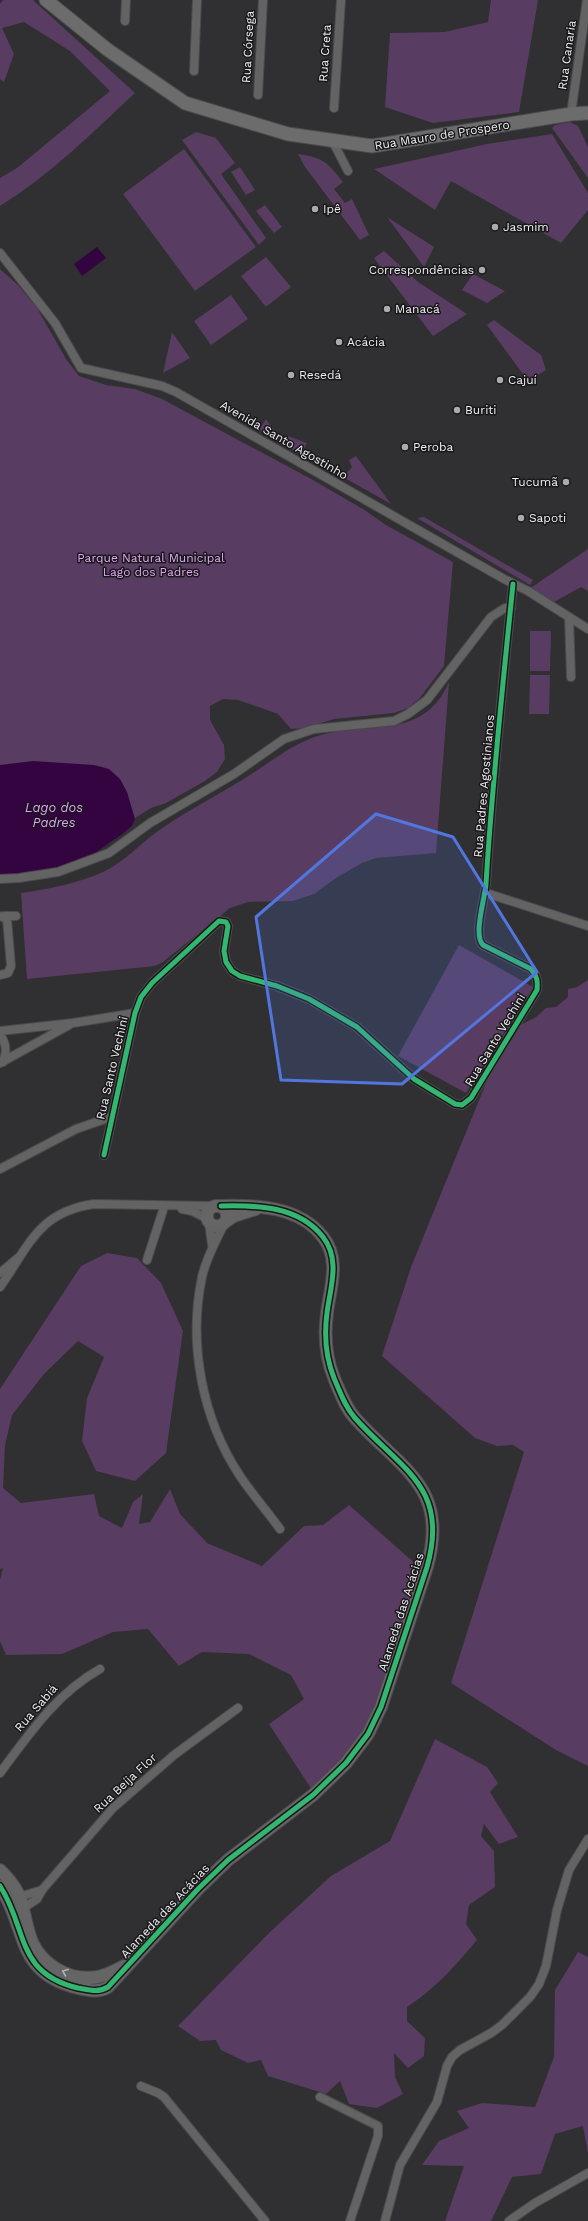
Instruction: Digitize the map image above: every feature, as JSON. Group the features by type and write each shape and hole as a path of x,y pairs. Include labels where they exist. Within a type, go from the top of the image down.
{"main road":[{"name":"Rua Mauro de Prospero","path":"46,0 108,50 185,103 288,134 372,146 571,114 588,113"}],"street":[{"path":"125,21 126,0"},
{"path":"194,71 197,0"},
{"name":"Rua Córsega","path":"258,95 263,0"},
{"name":"Rua Creta","path":"334,108 341,0"},
{"name":"Rua Canaria","path":"571,114 587,0"},
{"path":"332,140 348,171"},
{"name":"Avenida Santo Agostinho","path":"0,253 55,323 81,368 162,386 176,392 295,461 528,591 588,629"},
{"name":"Rua Padres Agostinianos","path":"513,584 491,805 486,893 478,933 480,943 521,964"},
{"path":"0,879 19,878 58,872 109,852 150,823 234,774 284,739 314,730 394,721 408,714 426,700 491,617 504,608 511,608"},
{"path":"569,618 571,677"},
{"path":"486,893 588,926"},
{"path":"2,916 16,916"},
{"path":"0,975 8,973 10,966 7,919 2,916"},
{"name":"Rua Santo Vechini","path":"104,1156 134,1013 141,997 156,978 214,923 223,921 228,926 224,952 226,962 232,971 240,976 277,986 309,999 357,1027 414,1079 455,1104 462,1105 471,1098 537,990 536,975 521,964"},
{"path":"0,1031 73,1023 134,1013"},
{"path":"2,1063 73,1023"},
{"path":"0,1035 7,1053 2,1063"},
{"path":"0,1169 76,1129 111,1117"},
{"path":"0,1288 41,1227 64,1211 77,1206 94,1204 164,1207 189,1205 217,1206 227,1213 224,1223 212,1245 202,1276 196,1328 199,1366 207,1402 224,1446 240,1475 280,1529"},
{"path":"212,1245 207,1213 217,1206"},
{"name":"Alameda das Acácias","path":"19,1911 24,1948 41,1970 53,1979 68,1985 96,1991 105,1981 129,1964 198,1889 228,1860 313,1794 346,1763 368,1734 381,1708 432,1551 433,1531 425,1494 415,1477 354,1418 343,1401 333,1376 327,1356 326,1338 327,1314 334,1266 330,1251 319,1233 302,1218 286,1212 246,1206 217,1206"},
{"path":"147,1260 164,1207"},
{"path":"175,1207 192,1211 216,1226 224,1223 234,1216 261,1208"},
{"path":"0,1273 20,1257"},
{"name":"Rua Sabiá","path":"0,1773 27,1736 58,1700 81,1679 100,1669"},
{"name":"Rua Beíja Flor","path":"19,1911 37,1899 42,1890 113,1808 174,1755 238,1708"},
{"path":"385,2221 400,2165 437,2102 447,2066 452,2057 460,2050 491,2033 502,2025 530,1998 539,1984 546,1966 557,1910 569,1870 588,1839"},
{"path":"0,1870 8,1878 19,1911"},
{"path":"0,1886 14,1898"},
{"path":"14,1898 42,1890"},
{"path":"141,2086 164,2097 265,2221"},
{"path":"320,2097 378,2126 378,2136 350,2221"},
{"path":"512,2220 588,2173"}],"highlighted area":[{"path":"376,814 453,837 537,972 402,1084 281,1080 256,917"}],"green space":[{"path":"3,0 33,0 135,93 87,138 53,167 36,181 0,206 0,178 17,168 110,91 70,51 24,22 2,28 14,54 4,82 0,79 0,4"},
{"path":"491,0 538,0 519,112 433,123 385,107 390,33 445,32 488,22"},
{"path":"570,122 578,126 588,147 588,178 552,128 555,125"},
{"path":"196,132 216,138 235,163 221,174 266,238 259,245 182,140"},
{"path":"552,134 588,193 588,210 561,243 451,181 435,210 374,169 487,144"},
{"path":"184,149 256,247 195,291 123,194"},
{"path":"298,154 314,157 329,165 343,182 334,189 345,203 352,199 369,235 360,240 305,167"},
{"path":"240,167 255,190 246,195 231,172"},
{"path":"265,205 282,227 274,233 256,211"},
{"path":"387,217 434,247 424,267"},
{"path":"384,251 418,282 467,314 433,336 374,258"},
{"path":"266,257 291,287 266,307 241,276"},
{"name":"Parque Natural Municipal Lago dos Padres","path":"0,269 18,285 37,308 66,359 79,376 106,385 135,389 162,399 313,480 363,509 386,525 453,562 444,666 419,699 408,708 394,713 334,719 305,728 291,729 278,714 238,700 223,699 210,706 210,720 224,745 225,759 217,772 205,781 166,803 151,808 135,818 132,826 110,843 0,879"},
{"path":"473,274 505,291 487,303 462,290"},
{"path":"231,295 248,319 211,345 194,321"},
{"path":"494,320 541,355 546,370 528,381 487,325"},
{"path":"172,332 190,358 163,373 171,337"},
{"path":"266,419 281,440 288,436 307,443 301,454 259,430"},
{"path":"356,456 391,504 343,477 352,467 349,460"},
{"path":"424,517 533,580 530,585 417,518"},
{"path":"588,549 588,591 581,587 552,603 529,589"},
{"path":"530,631 551,631 550,671 530,671"},
{"path":"530,675 550,675 549,714 529,714"},
{"path":"449,682 436,853 376,858 362,863 336,878 314,894 293,901 248,902 230,908 163,962 155,966 27,979 21,893 64,885 105,871 170,823 244,779 300,743 327,734 347,730 387,726 405,722 422,715 437,702"},
{"path":"459,945 533,987 466,1093 398,1056"},
{"path":"588,980 588,1766 556,1750 451,1683 524,1452 513,1445 497,1446 475,1438 382,1356 411,1267 493,1066 513,1029 536,1017 546,1008 556,1007 568,997 568,989 577,987"},
{"path":"107,1253 137,1258 161,1283 183,1331 166,1453 135,1481 96,1471 82,1441 87,1398 104,1357 78,1341 44,1374 12,1415 5,1445 3,1488 21,1503 94,1494 99,1516 122,1528 133,1502 143,1494 139,1524 150,1522 170,1489 180,1514 207,1543 262,1566 304,1526 323,1525 349,1505 419,1567 384,1686 363,1737 312,1790 269,1724 304,1699 291,1675 249,1654 202,1652 179,1666 148,1629 113,1632 62,1654 6,1655 0,1641 0,1580 3,1568 0,1569 0,1389 81,1266"},
{"path":"435,1739 487,1767 498,1783 490,1792 518,1837 499,1844 484,1824 481,1836 494,1851 495,1887 469,1905 466,1924 477,1940 436,1984 407,2007 407,2021 425,2038 424,2056 408,2068 394,2053 395,2077 403,2094 377,2108 349,2104 340,2081 326,2094 268,2076 261,2060 248,2063 221,2050 216,2040 200,2041 178,2026 270,1932 331,1876 390,1841"},
{"path":"578,1952 588,1957 588,2153 583,2126 555,2134 541,2174 512,2177 491,2221 445,2221 464,2166 422,2165 439,2141 469,2128 457,2111 482,2103 535,2107 554,2057 555,1990"}],"water":[{"path":"97,247 106,258 82,276 74,264"},
{"name":"Lago dos Padres","path":"33,761 94,765 109,769 120,779 127,792 135,819 132,826 85,860 58,871 0,879 0,765"}],"cycle path":[{"path":"104,1155 135,1013 141,997 152,983 219,921 226,922 228,926 224,951 226,962 232,971 240,976 277,986 309,999 357,1027 414,1079 455,1104 462,1105 471,1098 537,990 536,976 531,969 483,945 480,940 479,933 480,916 486,884 488,846 513,584"},
{"path":"0,1886 9,1902 26,1948 33,1960 43,1972 58,1981 78,1988 97,1990 108,1987 198,1889 228,1860 313,1795 346,1763 368,1734 381,1707 427,1567 432,1539 432,1517 426,1498 416,1481 404,1466 351,1414 331,1370 327,1354 326,1330 333,1265 332,1255 323,1237 313,1227 290,1213 263,1207 221,1206"}],"place":[{"name":"Ipê","path":"315,209"},
{"name":"Jasmim","path":"495,227"},
{"name":"Correspondências","path":"482,270"},
{"name":"Manacá","path":"387,309"},
{"name":"Acácia","path":"339,342"},
{"name":"Resedá","path":"291,375"},
{"name":"Cajuí","path":"500,380"},
{"name":"Buriti","path":"457,410"},
{"name":"Peroba","path":"405,447"},
{"name":"Tucumã","path":"566,482"},
{"name":"Sapoti","path":"521,518"}]}
